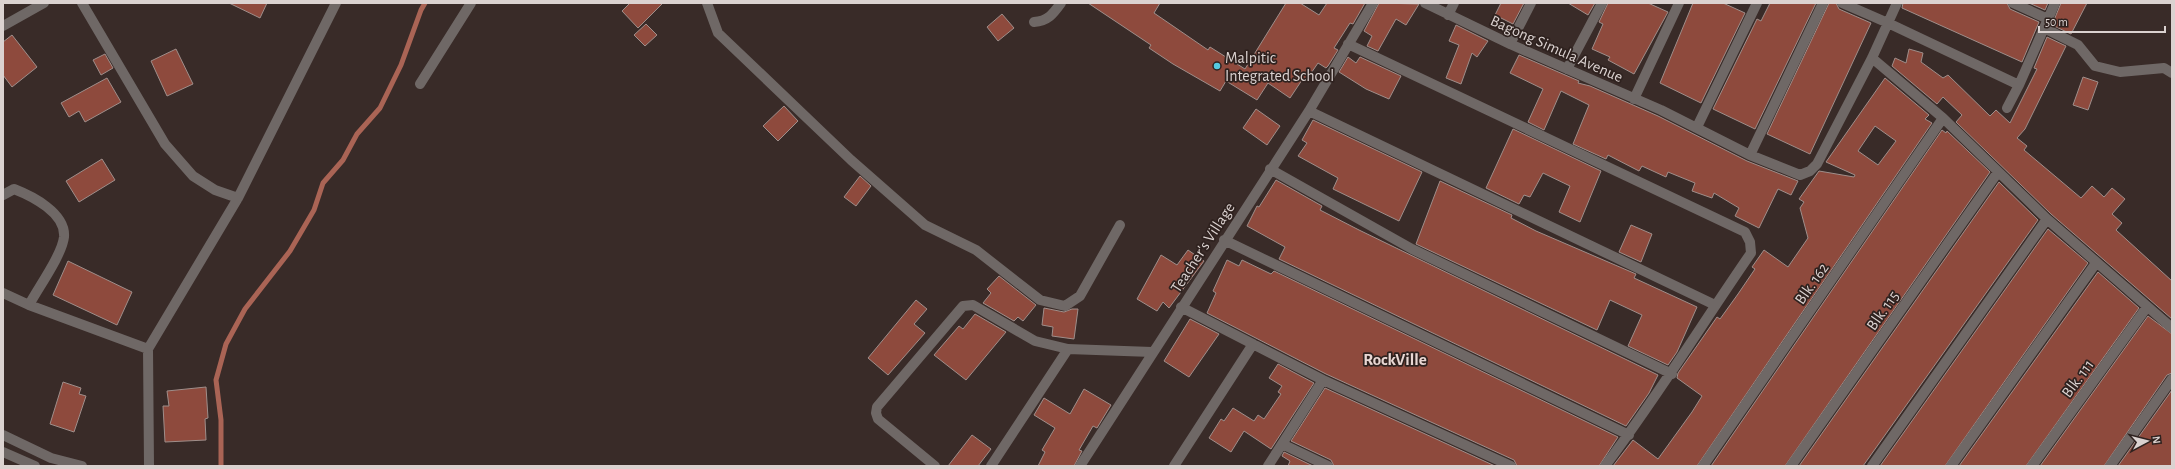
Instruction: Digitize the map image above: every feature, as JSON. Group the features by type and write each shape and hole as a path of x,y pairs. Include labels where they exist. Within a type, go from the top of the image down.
{"street":[{"path":"3,26 44,3"},
{"path":"82,3 165,144 192,176 215,190 238,198"},
{"path":"149,466 148,349 238,198 336,3"},
{"path":"420,84 471,3"},
{"path":"707,3 718,33 851,160 925,225 976,250 1040,300 1065,306 1080,296 1120,225"},
{"path":"1034,22 1045,21 1053,15 1061,3"},
{"name":"Teacher's Village","path":"1080,466 1224,240 1309,111 1373,3"},
{"name":"Bagong Simula Avenue","path":"1425,3 1510,44 1697,127 1750,155 1800,175 1810,171 1817,164 1872,58 1897,3"},
{"path":"1448,15 1454,3"},
{"path":"1510,44 1531,3"},
{"path":"1567,69 1602,3"},
{"path":"1634,99 1679,3"},
{"path":"1697,127 1756,3"},
{"path":"1750,155 1823,3"},
{"path":"1842,3 2019,85"},
{"path":"2013,3 2078,45 2095,66 2120,72 2164,68 2172,73"},
{"path":"2007,108 2019,85 2055,3"},
{"path":"1348,44 1745,232 1750,242 1752,254 1715,305 1672,374 1606,466"},
{"path":"1872,58 1943,118 2047,219 2146,307 2172,328"},
{"path":"1309,111 1715,305"},
{"name":"Blk. 162","path":"1704,466 1943,118"},
{"path":"1270,169 1412,249 1672,374"},
{"name":"Blk. 115","path":"1791,466 1998,172"},
{"path":"3,195 14,189 47,205 60,222 64,236 61,249 29,305"},
{"path":"1872,466 2047,219"},
{"path":"1224,240 1629,435"},
{"path":"1951,466 2096,263"},
{"path":"3,293 29,305 148,349"},
{"path":"935,466 878,419 876,413 877,407 963,306 973,305 1035,341 1068,349 1152,352"},
{"path":"1181,307 1323,380 1511,466"},
{"name":"Blk. 111","path":"2032,466 2146,307"},
{"path":"1174,466 1253,344"},
{"path":"991,466 1068,349"},
{"path":"2110,466 2172,379"},
{"path":"1268,466 1323,380"},
{"path":"3,435 51,458 82,466"},
{"path":"1282,444 1328,466"},
{"path":"3,452 34,466"}],"building":[{"path":"229,3 267,3 260,18"},
{"path":"630,3 663,3 638,28 622,11"},
{"path":"1088,3 1160,3 1154,13 1208,50 1210,47 1245,69 1286,3 1300,3 1319,15 1327,3 1365,3 1353,24 1350,23 1334,48 1338,50 1326,68 1318,63 1305,82 1302,80 1290,98 1268,83 1257,100 1226,81 1220,91 1173,64 1149,48 1151,45"},
{"path":"1379,3 1419,4 1406,25 1396,19 1378,51 1367,46 1372,36 1364,31"},
{"path":"1501,3 1524,3 1513,24 1495,15"},
{"path":"1568,3 1595,3 1588,15"},
{"path":"1608,3 1648,3 1668,12 1634,74 1608,60 1610,57 1592,49 1603,24 1599,22"},
{"path":"1693,3 1723,3 1745,13 1701,103 1660,83"},
{"path":"1770,3 1816,3 1755,129 1713,109 1757,19 1761,21"},
{"path":"1829,3 1836,3 1839,9 1871,23 1810,154 1767,134"},
{"path":"1903,3 2007,3 2010,9 2039,22 2022,62 1902,8"},
{"path":"2029,3 2048,3 2045,10"},
{"path":"2061,3 2087,3 2071,34 2052,25"},
{"path":"1002,14 1014,28 998,41 987,27"},
{"path":"646,24 657,35 645,46 634,35"},
{"path":"1456,25 1488,41 1477,57 1472,53 1461,84 1446,78 1459,45 1449,41"},
{"path":"12,35 37,67 12,87 3,75 3,42"},
{"path":"2047,37 2066,46 2025,129 2017,138 2027,146 2024,150 2081,198 2092,186 2104,197 2112,188 2125,199 2112,214 2122,223 2116,230 2172,281 2172,319 2051,214 1956,122 1962,115 1943,97 1937,104 1892,66 1895,58 1906,63 1909,49 1923,53 1921,62 1943,78 1948,75 1990,116 1996,110 2010,123 2037,69 2034,68"},
{"path":"176,49 193,84 167,96 151,61"},
{"path":"105,54 113,68 101,75 93,60"},
{"path":"1519,55 1579,81 1578,83 1590,86 1658,116 1747,161 1798,181 1791,195 1778,189 1759,228 1735,216 1739,208 1714,193 1712,198 1692,191 1695,183 1668,172 1666,177 1642,166 1639,171 1608,155 1606,159 1573,144 1589,105 1561,91 1544,130 1528,122 1543,89 1510,73"},
{"path":"1348,57 1356,63 1360,57 1401,76 1389,99 1366,89 1339,72"},
{"path":"2083,77 2098,82 2088,110 2073,105"},
{"path":"107,78 121,102 85,122 79,111 69,117 61,103"},
{"path":"1885,78 1929,115 1925,119 1932,123 1697,466 1613,466 1633,440 1658,459 1692,412 1702,396 1677,378 1678,373 1717,317 1720,319 1738,294 1755,269 1752,267 1764,250 1788,267 1808,238 1800,208 1804,202 1799,199 1819,171 1854,177 1855,175 1826,162","holes":["1875,126 1896,141 1878,165 1858,151"]},
{"path":"784,106 798,121 778,141 763,126"},
{"path":"1256,109 1280,126 1267,145 1243,128"},
{"path":"1313,120 1422,172 1399,221 1333,189 1338,178 1298,156 1307,143 1302,140"},
{"path":"1513,129 1601,171 1580,222 1559,212 1570,186 1543,173 1530,197 1524,195 1519,204 1486,188"},
{"path":"1942,130 1946,133 1947,131 1990,172 1785,466 1711,466"},
{"path":"102,159 115,180 79,202 66,181"},
{"path":"860,176 871,186 856,206 844,197"},
{"path":"1276,180 1322,206 1320,210 1359,230 1658,375 1649,393 1626,426 1279,259 1285,247 1247,226 1257,206 1259,207"},
{"path":"1440,181 1512,215 1511,218 1536,231 1636,274 1634,278 1697,307 1677,352 1668,365 1628,346 1642,315 1610,300 1597,330 1416,244"},
{"path":"1999,182 2038,220 1863,466 1799,466"},
{"path":"1631,225 1652,234 1641,262 1619,252"},
{"path":"2048,229 2088,263 1945,466 1880,466"},
{"path":"1188,250 1204,261 1169,308 1163,302 1157,311 1137,299 1161,255 1177,265"},
{"path":"1227,260 1239,266 1242,260 1271,274 1274,271 1618,437 1599,466 1517,466 1514,460 1326,374 1207,313 1216,293 1213,291"},
{"path":"68,261 132,292 117,325 53,295"},
{"path":"2098,272 2139,308 2026,466 1959,466"},
{"path":"999,276 1036,305 1023,321 1018,317 1014,321 983,303 991,293 987,289"},
{"path":"916,300 927,309 914,324 925,333 888,375 868,358"},
{"path":"1044,308 1064,312 1072,309 1078,309 1074,339 1052,336 1053,327 1042,325"},
{"path":"975,314 1006,332 966,380 934,355 959,326 963,329"},
{"path":"2148,316 2172,334 2172,373 2167,375 2104,466 2040,466"},
{"path":"1190,319 1219,334 1189,377 1164,361"},
{"path":"1278,364 1314,383 1271,449 1244,431 1231,452 1209,438 1221,419 1224,421 1233,408 1254,421 1258,415 1264,419 1281,394 1278,392 1282,386 1269,378"},
{"path":"63,382 81,388 79,394 86,396 74,432 50,424"},
{"path":"206,387 208,418 205,419 206,440 165,442 163,406 169,406 167,391"},
{"path":"1325,388 1495,466 1334,466 1331,460 1291,441"},
{"path":"1084,389 1111,405 1097,428 1093,426 1079,450 1082,451 1074,466 1038,466 1045,452 1042,450 1055,428 1034,415 1044,398 1070,414"},
{"path":"2172,390 2172,466 2118,466"},
{"path":"972,435 991,449 978,466 948,466"},
{"path":"1284,452 1313,466 1288,466 1290,461 1282,456"}],"waterway":[{"path":"221,466 221,420 216,380 226,344 245,309 290,251 314,210 323,183 343,160 357,134 380,108 401,65 421,10 425,3"}],"place":[{"name":"Malpitic Integrated School","path":"1217,66"}],"district":[{"name":"RockVille","path":"1395,359"}]}
